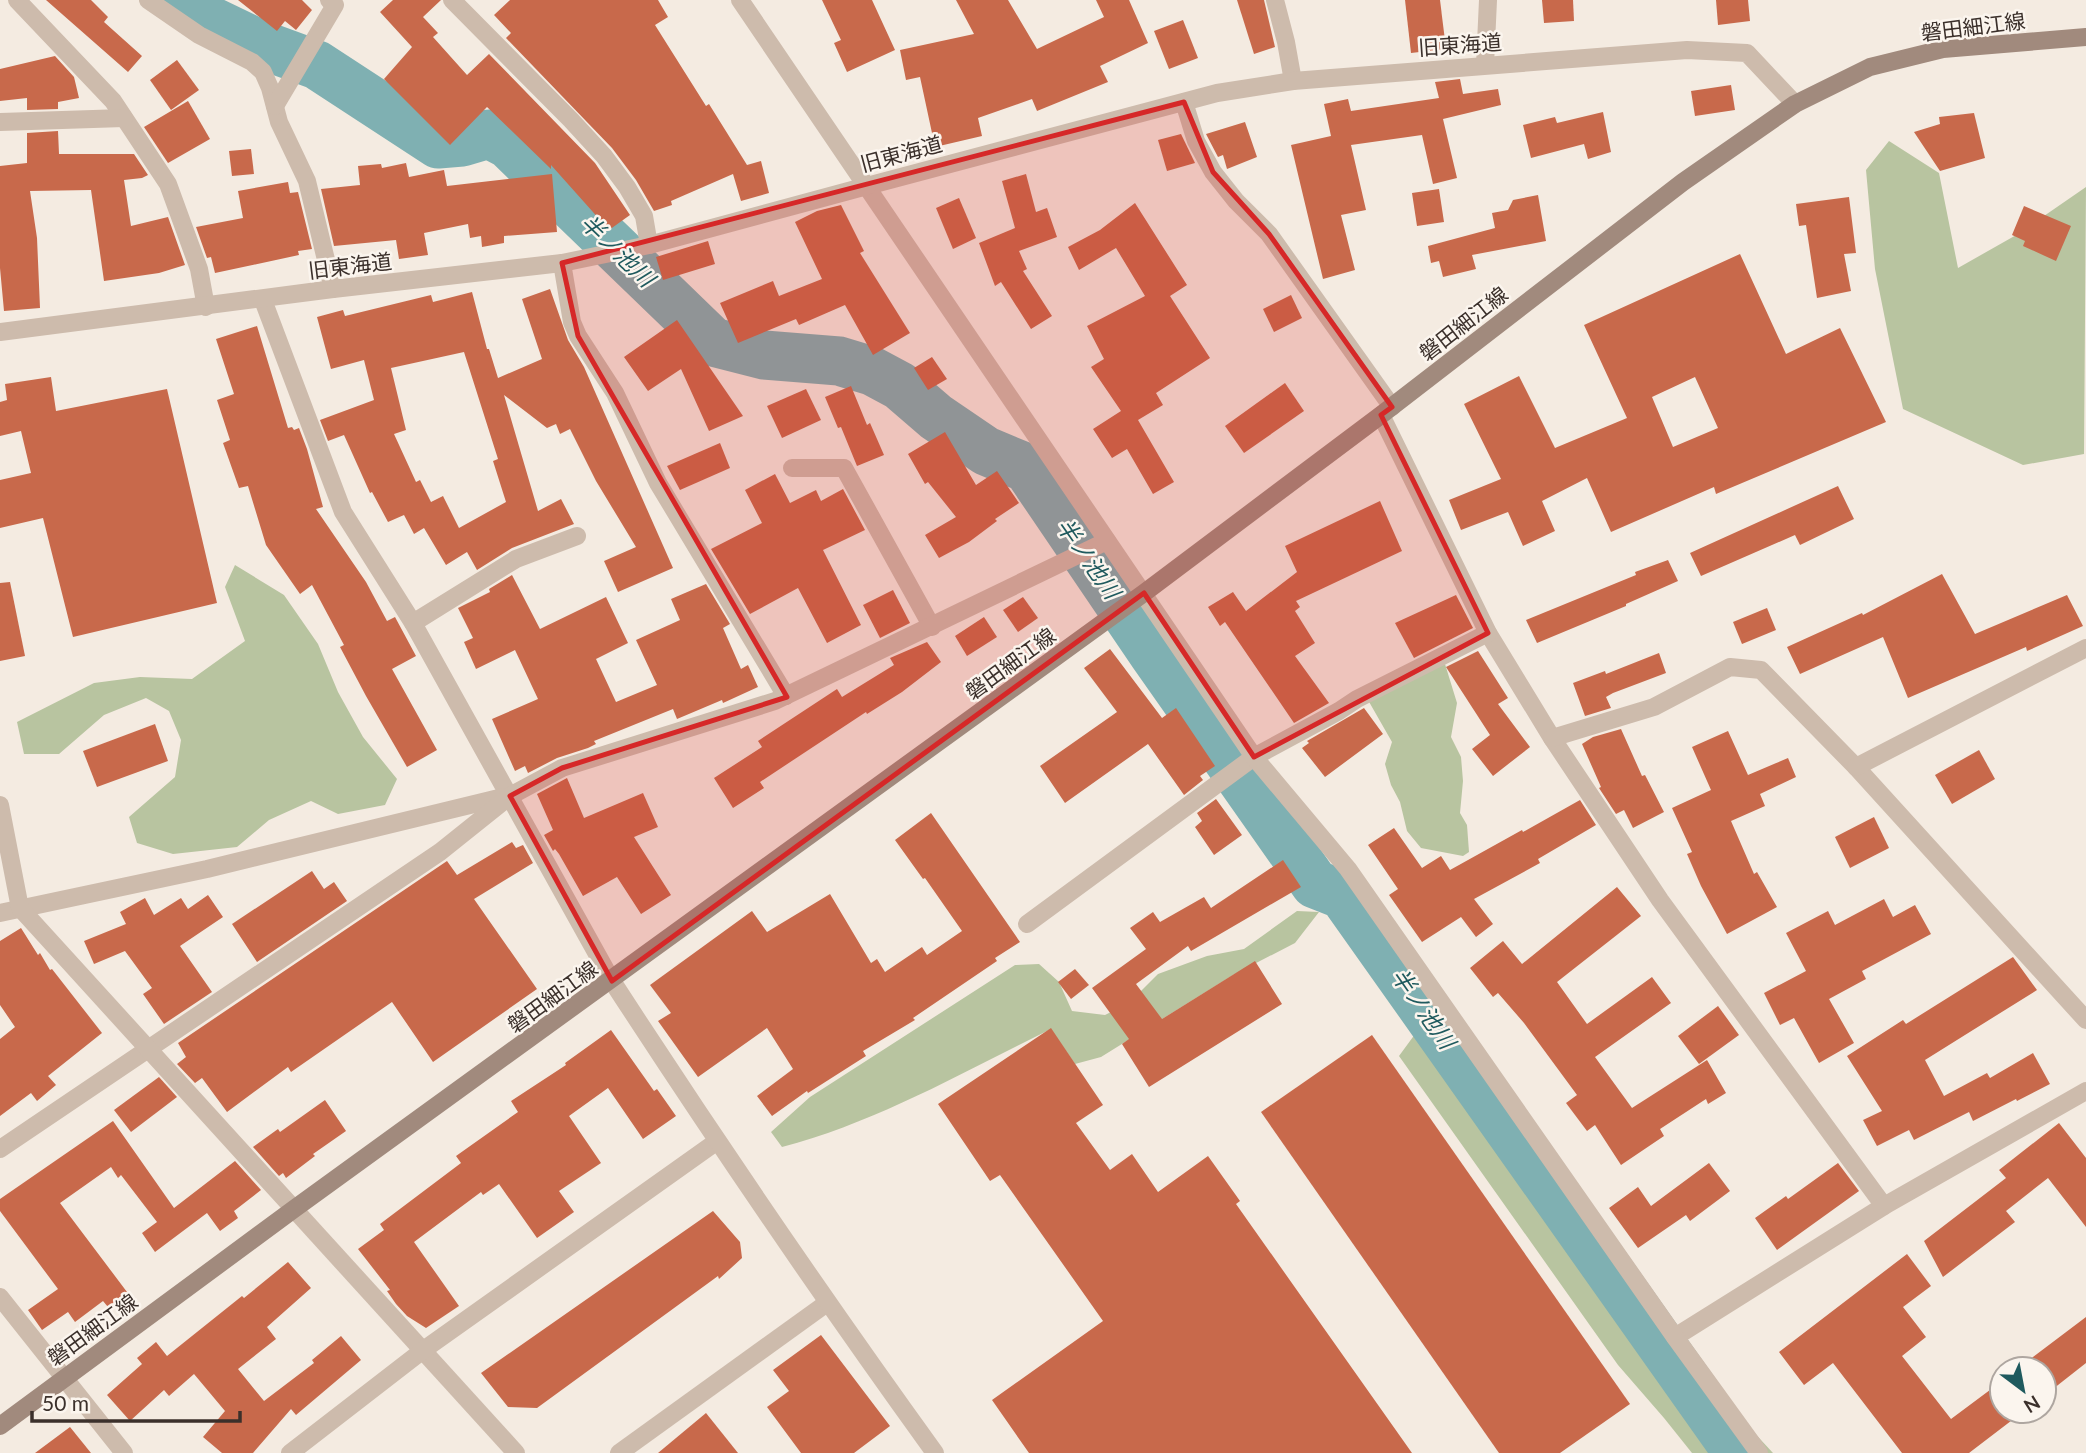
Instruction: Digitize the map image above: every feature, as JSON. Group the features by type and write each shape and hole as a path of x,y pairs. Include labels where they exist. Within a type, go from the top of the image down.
{"main road":[{"name":"磐田細江線","path":"0,1426 294,1209 1144,593 1683,182 1795,104 1870,67 1943,49 2086,37"}],"street":[{"path":"18,0 113,100 168,184 199,269 206,307"},
{"path":"148,0 199,35 251,62 263,72 279,122 307,181 332,289"},
{"path":"275,106 335,5 329,0"},
{"path":"452,0 604,156 644,216 649,245"},
{"path":"740,0 1254,757 1348,869 1759,1453"},
{"path":"1275,0 1293,81"},
{"path":"1485,65 1488,0"},
{"name":"旧東海道","path":"0,332 332,289 562,263 649,245 1217,93 1293,81 1687,50 1747,53 1795,104"},
{"path":"1184,102 1196,141 1213,172 1236,201 1269,234 1386,411 1488,633 1552,738 1660,900 1884,1206"},
{"path":"0,122 124,118"},
{"path":"562,263 572,322 578,336 620,402 658,483 786,696"},
{"path":"263,300 343,512 413,623 612,981 716,1142 935,1453"},
{"path":"792,468 844,468 932,627"},
{"path":"413,623 516,559 577,536"},
{"path":"0,1149 439,852 510,796 562,768 786,696 1107,541"},
{"path":"1027,924 1254,757 1357,699 1488,633"},
{"path":"1856,767 2086,648"},
{"path":"1552,738 1654,707 1730,667 1761,670 1856,767 2086,1020"},
{"path":"0,912 207,869 510,796"},
{"path":"0,805 20,908 516,1453"},
{"path":"1675,1336 1884,1206 2086,1091"},
{"path":"290,1453 422,1351 716,1142"},
{"path":"0,1297 124,1453"},
{"path":"619,1453 827,1303"}],"highlighted area":[{"path":"1184,102 1213,172 1269,234 1392,407 1381,415 1488,633 1254,757 1144,593 612,981 510,796 562,768 787,697 578,336 562,263"}],"green space":[{"path":"1889,141 1939,173 1958,268 2018,234 2086,187 2084,454 2023,465 1903,409 1875,269 1866,170"},
{"path":"235,565 284,595 318,644 338,692 363,737 397,779 385,805 338,814 311,801 269,820 237,847 173,854 137,843 129,817 175,777 181,740 169,711 146,698 104,715 59,754 24,754 17,722 94,683 140,677 192,679 245,641 225,587"},
{"path":"1445,664 1457,703 1451,737 1461,757 1463,781 1460,813 1467,825 1469,852 1463,856 1421,848 1407,831 1400,802 1391,785 1385,764 1392,742 1368,700"},
{"path":"1297,911 1319,912 1295,943 1233,975 1101,1057 1075,1064 1051,1029 919,1095 817,1137 782,1147 771,1132 810,1097 1015,965 1039,964 1059,982 1072,1011 1105,1015 1129,1003 1158,974 1207,956 1244,949"},
{"path":"1446,1010 1710,1385 1773,1453 1692,1453 1618,1365 1399,1056 1429,1015"}],"building":[{"path":"46,0 91,0 108,17 104,22 142,56 128,72"},
{"path":"238,0 302,0 312,10 296,30 285,21 277,31"},
{"path":"393,0 441,0 423,17 438,33 433,37 467,75 489,54 595,163 630,215 609,230 551,165 551,169 487,107 450,145 384,79 412,47 380,12"},
{"path":"510,0 658,0 668,17 655,25 747,165 761,161 769,193 741,201 733,174 671,201 672,205 654,211 636,180 612,148 506,38 511,33 494,15"},
{"path":"822,0 872,0 895,50 847,72 834,43 841,40"},
{"path":"956,0 1008,0 1037,49 1104,17 1096,0 1129,0 1148,43 1100,66 1108,82 1037,111 1032,99 978,118 982,136 935,147 920,77 906,80 900,50 974,34"},
{"path":"1237,0 1264,0 1275,47 1254,54"},
{"path":"1405,0 1440,0 1446,49 1411,53"},
{"path":"1542,0 1573,0 1574,21 1544,23"},
{"path":"1716,0 1748,0 1750,21 1718,25"},
{"path":"1183,20 1198,58 1169,69 1154,31"},
{"path":"55,56 74,77 79,98 58,102 58,109 27,110 27,98 0,101 0,69"},
{"path":"177,60 199,90 171,110 150,80"},
{"path":"1460,79 1463,94 1498,89 1501,105 1443,119 1457,178 1433,184 1422,135 1351,145 1366,210 1341,215 1355,270 1323,279 1291,145 1331,136 1324,104 1348,99 1351,111 1439,98 1435,82"},
{"path":"1731,85 1735,110 1695,116 1691,91"},
{"path":"188,101 210,139 168,163 144,127"},
{"path":"1603,112 1611,152 1588,159 1584,144 1531,158 1523,125 1555,117 1557,123"},
{"path":"1974,113 1985,158 1940,171 1914,132 1940,124 1939,117"},
{"path":"1245,122 1257,157 1227,169 1223,155 1218,157 1206,134"},
{"path":"58,131 59,154 134,154 148,175 124,180 131,226 168,217 185,265 159,273 104,281 91,190 30,191 37,238 40,308 4,311 0,268 0,166 27,163 27,133"},
{"path":"1181,134 1195,163 1167,171 1158,140"},
{"path":"251,149 254,174 232,176 229,151"},
{"path":"406,163 409,177 444,170 447,186 552,174 557,232 504,236 504,243 482,247 481,236 470,238 468,224 424,233 428,255 399,259 396,240 334,246 321,189 360,185 358,166 381,164 382,168"},
{"path":"1026,174 1036,212 1047,208 1057,237 1019,251 1027,269 1023,271 1052,316 1031,329 1001,282 995,286 979,243 1015,228 1002,181"},
{"path":"288,182 290,193 298,192 312,249 298,251 299,255 215,273 211,257 207,258 196,227 243,218 238,191"},
{"path":"1439,189 1444,222 1417,226 1412,193"},
{"path":"1538,195 1546,241 1472,255 1476,269 1443,277 1439,261 1431,263 1428,246 1495,228 1492,213 1508,210 1513,200"},
{"path":"1849,197 1856,253 1844,254 1851,291 1817,298 1806,225 1799,226 1796,204"},
{"path":"959,198 976,238 953,249 936,208"},
{"path":"1135,203 1187,285 1170,296 1210,358 1156,393 1163,405 1138,420 1174,482 1153,494 1127,449 1112,458 1093,429 1121,411 1091,367 1104,359 1087,326 1145,296 1116,248 1079,270 1068,247 1100,230"},
{"path":"841,205 864,251 860,253 910,333 873,355 845,305 799,325 796,319 738,343 720,303 773,281 779,296 822,279 795,222 817,211"},
{"path":"2024,206 2071,226 2056,261 2023,246 2025,241 2012,235"},
{"path":"708,241 715,264 663,280 656,257"},
{"path":"1740,254 1786,354 1840,328 1886,422 1716,494 1714,487 1611,532 1587,478 1542,501 1555,531 1523,546 1508,512 1461,530 1449,500 1501,479 1464,404 1519,376 1555,448 1627,418 1584,325","holes":["1695,377 1718,428 1673,447 1652,397"]},
{"path":"550,289 568,340 584,367 673,568 618,592 604,561 636,547 596,481 570,429 560,434 556,424 547,428 504,395 538,511 561,499 574,524 512,548 477,570 467,552 446,565 424,528 414,534 404,515 388,522 372,492 370,493 344,435 328,441 320,420 374,400 364,360 331,369 317,317 343,310 345,316 431,295 433,302 472,292 487,349 498,378 542,359 522,299","holes":["464,352 498,459 493,461 506,502 459,528 443,496 431,502 420,480 416,482 394,434 406,430 391,368"]},
{"path":"1291,295 1302,318 1274,332 1263,309"},
{"path":"677,320 743,416 709,431 681,369 648,391 624,357"},
{"path":"257,326 288,428 299,428 307,449 323,507 316,509 366,582 387,621 395,617 416,656 392,669 437,750 407,767 340,647 344,645 312,585 300,594 266,545 248,486 239,488 223,443 230,440 217,400 234,394 216,339"},
{"path":"932,357 947,379 928,390 914,368"},
{"path":"51,377 56,411 167,389 217,603 73,637 43,518 0,528 0,480 31,473 21,431 0,436 0,402 7,400 5,384"},
{"path":"1285,383 1304,411 1244,453 1225,426"},
{"path":"851,386 867,425 870,423 884,455 857,466 825,397"},
{"path":"806,389 821,420 782,438 767,406"},
{"path":"945,432 976,485 997,471 1019,503 995,519 997,521 969,542 939,558 925,535 956,517 928,482 925,484 908,454"},
{"path":"720,443 730,468 680,490 667,466"},
{"path":"775,474 790,503 816,490 821,501 843,489 865,530 823,550 861,625 827,643 798,588 750,614 711,549 762,523 745,490"},
{"path":"1838,486 1854,519 1800,545 1795,535 1701,576 1690,553"},
{"path":"1380,501 1402,551 1296,601 1300,607 1295,611 1315,643 1295,656 1329,703 1294,723 1225,622 1220,626 1208,607 1233,592 1246,611 1297,572 1285,546"},
{"path":"1668,560 1678,581 1537,643 1526,620"},
{"path":"1942,574 1975,634 2067,595 2083,626 2027,651 2026,647 1908,698 1883,637 1800,674 1787,647 1862,613 1863,615"},
{"path":"512,575 540,629 606,597 628,643 596,659 616,702 657,685 636,640 680,620 671,599 706,584 730,624 723,628 741,669 748,665 758,687 677,719 673,709 594,741 596,744 588,748 557,758 528,773 525,766 515,771 492,719 538,699 515,650 476,669 464,642 473,638 458,608 490,592 489,589"},
{"path":"10,582 25,656 0,661 0,583"},
{"path":"893,590 910,623 880,638 863,605"},
{"path":"1456,595 1473,628 1414,658 1395,623"},
{"path":"1023,597 1038,618 1018,632 1003,610"},
{"path":"1767,608 1776,630 1742,644 1733,622"},
{"path":"984,617 997,637 967,656 955,636"},
{"path":"927,642 941,662 902,692 867,714 866,712 760,782 764,788 733,808 714,778 762,747 758,741 837,689 842,697 894,665 890,658"},
{"path":"1110,649 1162,718 1176,708 1215,766 1200,776 1203,780 1184,795 1148,744 1065,803 1040,766 1117,712 1084,668"},
{"path":"1478,651 1508,698 1498,704 1530,747 1493,776 1472,749 1490,735 1446,667"},
{"path":"1659,653 1666,673 1613,693 1606,697 1611,708 1585,716 1573,683 1605,671 1606,674"},
{"path":"1364,708 1383,734 1325,777 1302,748 1309,743 1307,741"},
{"path":"155,724 168,761 97,787 83,751"},
{"path":"1621,729 1642,776 1645,775 1664,812 1633,828 1624,810 1616,814 1599,788 1601,787 1582,744 1593,737"},
{"path":"1728,731 1748,775 1788,758 1796,777 1760,794 1765,806 1731,821 1754,874 1757,872 1777,907 1727,934 1687,854 1692,852 1672,808 1711,790 1692,747"},
{"path":"1979,750 1995,779 1952,804 1935,775"},
{"path":"567,778 584,818 643,793 658,827 634,837 671,895 641,914 617,877 583,896 559,854 555,849 553,851 544,835 553,830 537,794"},
{"path":"1216,799 1242,835 1214,855 1195,827 1202,821 1197,813"},
{"path":"1580,800 1596,825 1538,859 1540,863 1474,899 1493,924 1476,937 1461,917 1422,942 1389,895 1398,889 1368,845 1394,828 1422,868 1441,856 1450,870"},
{"path":"931,813 1020,942 995,958 997,961 913,1018 915,1020 863,1051 866,1056 808,1093 807,1091 772,1116 757,1096 793,1069 767,1028 698,1077 658,1021 671,1013 650,985 752,911 767,932 830,894 871,963 877,959 885,972 922,947 927,955 962,931 895,840"},
{"path":"1874,817 1889,848 1850,868 1835,837"},
{"path":"512,842 516,848 523,845 533,863 474,899 537,989 433,1062 392,1002 291,1072 288,1067 227,1112 202,1078 195,1083 177,1064 186,1057 178,1043 447,861 457,875"},
{"path":"1283,860 1301,887 1191,951 1188,946 1136,984 1162,1019 1255,961 1282,1004 1149,1087 1122,1044 1129,1039 1092,988 1146,949 1130,928 1153,912 1160,922 1204,897 1211,908"},
{"path":"312,871 324,889 334,882 347,901 257,962 232,924"},
{"path":"1617,887 1641,916 1557,982 1587,1024 1652,977 1671,1003 1595,1057 1632,1108 1707,1060 1726,1093 1708,1104 1706,1099 1660,1129 1664,1136 1621,1165 1595,1125 1587,1131 1566,1103 1577,1095 1524,1023 1498,993 1493,997 1470,968 1503,941 1522,964"},
{"path":"208,895 223,917 180,946 212,992 164,1024 143,994 152,988 125,951 94,964 84,941 126,924 120,912 145,898 154,915 181,898 188,909"},
{"path":"1884,899 1893,917 1915,905 1931,934 1862,971 1866,979 1829,999 1854,1043 1819,1063 1794,1018 1780,1025 1764,993 1806,971 1786,933 1828,911 1835,925"},
{"path":"21,928 38,955 40,953 50,970 52,969 102,1033 48,1076 56,1085 37,1101 31,1093 0,1116 0,1039 15,1027 0,1005 0,941"},
{"path":"2013,957 2037,990 1925,1060 1944,1096 1987,1073 1990,1078 2033,1053 2050,1084 1973,1121 1969,1112 1914,1140 1909,1130 1877,1146 1863,1120 1882,1111 1847,1056 1903,1020 1906,1024"},
{"path":"1075,969 1089,985 1071,999 1058,982"},
{"path":"1718,1006 1739,1035 1699,1064 1678,1036"},
{"path":"1051,1028 1103,1105 1076,1123 1110,1170 1132,1154 1158,1192 1208,1156 1240,1201 1236,1204 1412,1453 1029,1453 992,1400 1103,1321 1000,1175 990,1181 938,1104"},
{"path":"611,1030 654,1091 657,1089 676,1116 643,1139 608,1088 569,1116 601,1163 559,1191 574,1212 537,1238 499,1184 483,1195 481,1192 414,1242 459,1306 426,1328 407,1316 358,1249 384,1230 380,1224 461,1163 456,1156 518,1112 511,1101 566,1065 565,1063"},
{"path":"1372,1035 1630,1404 1560,1453 1499,1453 1261,1112"},
{"path":"159,1077 177,1097 131,1132 114,1110"},
{"path":"325,1100 346,1131 313,1154 315,1156 286,1178 283,1173 279,1176 253,1147 278,1129 280,1132"},
{"path":"113,1121 174,1208 235,1161 261,1190 234,1211 238,1218 220,1231 207,1213 155,1252 142,1233 157,1222 121,1175 118,1178 111,1167 60,1203 127,1292 108,1307 103,1301 75,1322 68,1312 42,1330 28,1310 58,1289 0,1211 0,1199"},
{"path":"2059,1123 2086,1158 2086,1227 2048,1178 2006,1211 2015,1222 1943,1277 1924,1241 2006,1178 1999,1170"},
{"path":"1709,1163 1730,1191 1690,1221 1686,1215 1638,1248 1609,1208 1638,1187 1651,1206"},
{"path":"1838,1163 1859,1191 1777,1250 1755,1218 1786,1196 1788,1199"},
{"path":"713,1211 740,1242 742,1258 719,1279 718,1276 537,1408 508,1407 481,1373"},
{"path":"1907,1254 1931,1286 1903,1307 1926,1337 1902,1356 1951,1419 1988,1391 1988,1425 2006,1425 1969,1453 1902,1453 1833,1363 1804,1385 1779,1352"},
{"path":"288,1262 311,1288 267,1327 276,1339 238,1369 264,1401 314,1363 312,1360 341,1336 361,1360 296,1415 291,1409 253,1453 222,1453 203,1437 225,1411 194,1374 169,1396 164,1390 130,1421 107,1395 142,1364 137,1358 156,1342 167,1356"},
{"path":"2086,1317 2086,1363 2058,1385 2058,1355 2036,1355"},
{"path":"821,1335 890,1426 854,1453 801,1453 767,1407 789,1391 773,1370"},
{"path":"706,1413 738,1453 658,1453"},
{"path":"70,1427 91,1453 35,1453"}],"waterway":[{"name":"半ノ池川","path":"180,0 199,15 257,43 317,65 438,144 462,142 489,134 508,144 713,342 764,355 839,361 872,371 900,386 936,417 986,451 1027,468 1315,884 1343,895 1738,1453"}]}
